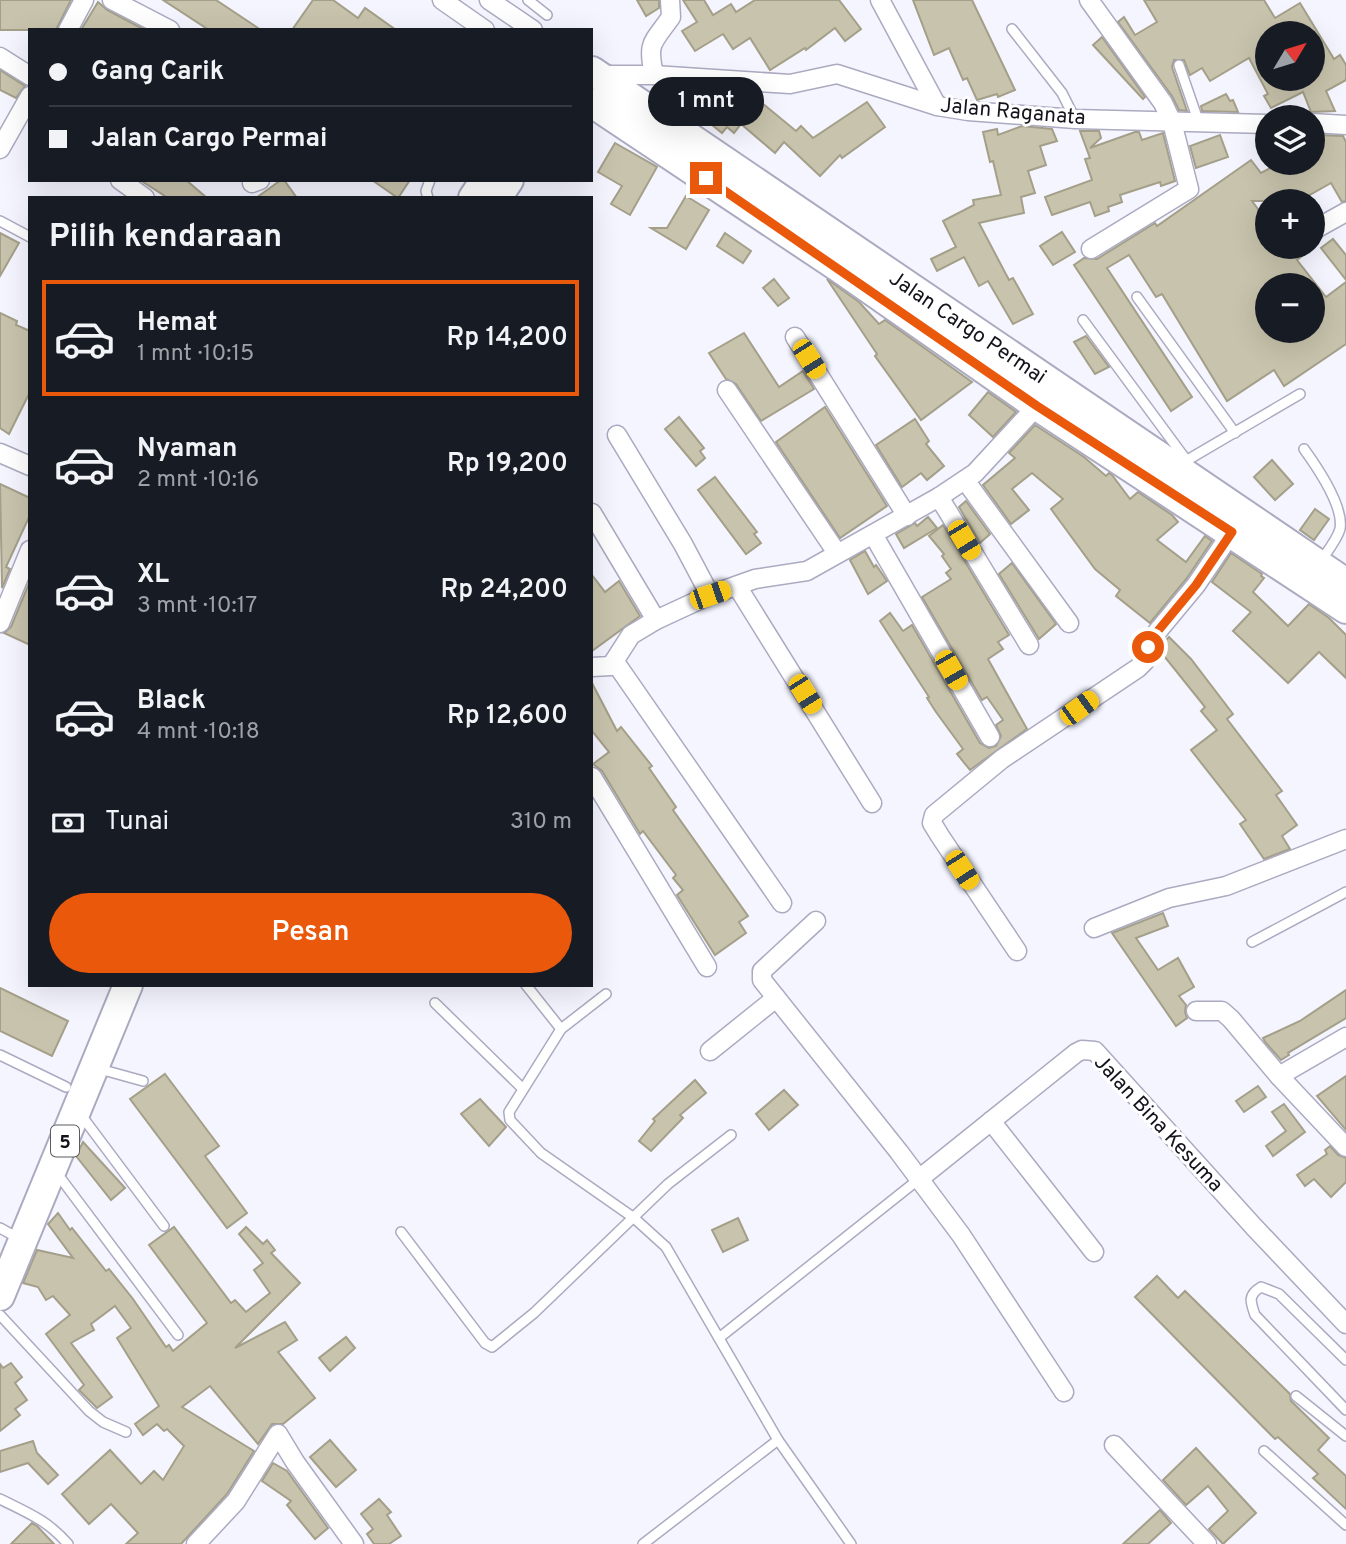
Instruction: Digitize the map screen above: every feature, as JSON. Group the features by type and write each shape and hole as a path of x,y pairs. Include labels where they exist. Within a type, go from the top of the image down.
{"highway":[{"name":"Jalan Cargo Permai","path":"595,73 1182,463 1346,583"},
{"name":"Jalan Cargo Permai","path":"593,104 1037,406 1346,609"},
{"path":"593,123 640,134"},
{"name":"5","path":"0,1296 7,1246 106,987"},
{"name":"5","path":"7,1246 52,1171 127,987"}],"street":[{"path":"69,28 84,0"},
{"path":"112,0 166,28"},
{"path":"654,75 649,51 671,18 670,0"},
{"path":"880,0 937,106"},
{"path":"1090,0 1155,90 1172,121 1189,189 1091,249"},
{"path":"498,2 530,28"},
{"path":"454,3 483,28"},
{"path":"0,57 28,75"},
{"name":"Jalan Raganata","path":"595,73 790,84 837,74 937,106 968,111 1075,119 1255,124"},
{"path":"0,149 27,107"},
{"path":"1325,124 1346,125"},
{"path":"123,182 142,196"},
{"path":"1325,223 1346,212"},
{"path":"795,337 907,516"},
{"path":"727,390 837,553"},
{"path":"593,667 611,666 631,635 656,620 710,595 737,586 765,577 798,574 874,536 965,480 988,460 1037,406"},
{"path":"617,435 683,544 710,595"},
{"path":"0,453 28,465"},
{"path":"965,480 1069,623"},
{"path":"939,497 1029,645"},
{"path":"593,515 656,620"},
{"path":"1017,951 947,847 932,819 956,795 995,764 1138,668 1144,661 1152,638 1196,585 1232,532"},
{"path":"874,536 990,737"},
{"path":"0,622 28,555"},
{"path":"737,586 872,803"},
{"path":"615,662 782,903"},
{"path":"593,779 707,967"},
{"path":"1094,928 1169,898 1226,886 1346,839"},
{"path":"816,921 762,971 762,979 961,1235 1064,1392"},
{"path":"710,1051 776,998"},
{"path":"1196,1011 1222,1011 1346,1147"},
{"path":"1279,1076 1346,1037"},
{"name":"Jalan Bina Kesuma","path":"919,1179 1076,1053 1082,1050 1095,1051 1346,1324"},
{"path":"991,1121 1094,1252"},
{"path":"196,1544 236,1501 278,1434 354,1544"},
{"path":"1114,1445 1195,1540"}],"lane":[{"path":"528,0 547,15"},
{"path":"1012,29 1062,93 1075,119"},
{"path":"1179,65 1199,123"},
{"path":"0,221 28,236"},
{"path":"1137,297 1235,433"},
{"path":"1083,320 1182,463 1300,394"},
{"path":"1304,449 1322,475 1339,514 1340,530 1319,564"},
{"path":"1252,942 1346,892"},
{"path":"528,987 561,1029"},
{"path":"606,994 561,1029 508,1116 541,1153 634,1218 667,1247 779,1440 851,1544"},
{"path":"435,1003 523,1089"},
{"path":"0,1055 66,1087"},
{"path":"94,1067 143,1081"},
{"path":"77,1113 85,1119 164,1226"},
{"path":"401,1232 485,1343 492,1347 534,1313 668,1184 730,1135"},
{"path":"52,1171 62,1180 178,1335"},
{"path":"719,1338 919,1179"},
{"path":"1346,1360 1279,1294 1261,1287 1252,1293 1250,1300 1255,1315 1346,1410"},
{"path":"0,1315 89,1411 103,1422 126,1432"},
{"path":"1296,1396 1346,1436"},
{"path":"643,1544 779,1440"},
{"path":"1264,1451 1346,1525"},
{"path":"0,1499 52,1526 68,1544"}],"building":[{"path":"0,0 71,0 57,28 0,30"},
{"path":"163,0 216,0 258,28 206,28"},
{"path":"313,0 333,0 358,18 365,8 393,28 293,28"},
{"path":"637,0 659,0 659,8 646,16"},
{"path":"683,0 704,0 713,15 731,4 736,12 755,0 839,0 861,29 845,41 835,28 806,50 805,48 770,70 750,38 733,49 723,34 695,51 682,31 697,22"},
{"path":"913,0 972,0 1015,90 998,97 997,94 977,100 967,78 963,80 949,48 934,55"},
{"path":"1144,0 1264,0 1275,18 1300,3 1311,21 1255,21 1255,69 1249,58 1210,81 1202,68 1190,75 1184,60 1174,60 1172,67 1187,111 1179,110 1172,96 1118,22 1124,17 1135,35 1157,22"},
{"path":"98,2 107,10 141,28 82,28"},
{"path":"1102,37 1145,97 1143,99 1093,45"},
{"path":"1325,44 1334,59 1340,55 1346,65 1346,80 1326,91 1335,111 1325,111 1325,105 1308,105 1303,92 1277,105 1269,105 1264,96 1268,94 1266,91 1325,91"},
{"path":"0,70 25,86 16,98 0,90"},
{"path":"720,91 743,110 748,104 755,111 762,103 796,131 801,126 813,138 867,102 885,127 842,158 840,155 820,176 784,142 775,153 741,124 734,133 727,127 722,133 700,115"},
{"path":"1226,94 1230,101 1233,100 1238,112 1202,111 1201,106"},
{"path":"1022,126 1052,129 1057,141 1040,146 1046,165 1028,171 1035,193 1021,197 1024,213 979,223 1009,280 1013,278 1033,314 1013,324 988,281 979,286 964,257 937,271 931,259 956,247 943,221 974,205 973,200 1001,195 983,132 997,129 998,135"},
{"path":"1080,131 1099,131 1101,138 1090,148 1135,132 1139,132 1142,140 1163,133 1175,181 1161,186 1160,182 1120,195 1122,202 1095,216 1090,202 1052,215 1045,197 1092,180 1085,159 1090,158"},
{"path":"1220,135 1228,157 1196,168 1190,146"},
{"path":"1325,135 1343,136 1346,142 1346,201 1342,202 1331,183 1320,189 1255,189 1255,201 1252,201 1255,205 1255,259 1298,259 1307,273 1255,273 1255,343 1325,343 1325,296 1346,282 1346,344 1284,386 1274,370 1227,401 1162,294 1156,297 1129,255 1107,268 1192,397 1171,411 1074,265 1084,258 1097,259 1155,223 1157,226 1251,160 1255,165 1255,175 1325,175"},
{"path":"615,143 657,167 630,215 611,204 622,186 598,172"},
{"path":"143,182 188,182 205,196 165,196"},
{"path":"278,182 285,182 296,196 259,196"},
{"path":"375,182 409,182 399,196"},
{"path":"686,196 709,210 686,249 651,228 667,228"},
{"path":"1062,232 1075,252 1053,265 1040,246"},
{"path":"0,233 19,243 0,276"},
{"path":"725,233 751,251 743,263 717,246"},
{"path":"1333,239 1346,255 1346,280 1325,253 1325,245"},
{"path":"774,279 789,298 778,306 763,288"},
{"path":"827,279 859,302 879,324 885,320 972,382 921,420 875,356 877,354"},
{"path":"0,313 28,330 28,396 9,434 0,428"},
{"path":"744,333 779,387 803,371 814,389 761,421 736,384 726,379 709,353"},
{"path":"1086,336 1109,367 1095,374 1074,342"},
{"path":"988,392 1016,412 993,437 969,415"},
{"path":"825,407 887,506 840,538 776,442"},
{"path":"679,417 704,448 700,451 705,458 696,466 665,429"},
{"path":"915,419 929,441 926,444 944,466 927,480 921,473 902,487 876,445"},
{"path":"1035,425 1084,457 1106,476 1109,473 1112,475 1130,499 1138,492 1172,515 1178,522 1157,540 1186,562 1205,536 1212,541 1187,578 1150,623 1116,596 1120,590 1095,569 1051,509 1063,499 1032,473 1012,489 1029,510 1011,524 983,485 1015,458 1009,453"},
{"path":"1272,460 1293,484 1275,500 1254,477"},
{"path":"715,477 757,532 754,534 761,543 746,554 698,490"},
{"path":"0,484 28,497 28,519 6,567 10,569 2,588"},
{"path":"966,501 990,534 980,543 959,507"},
{"path":"1315,509 1329,519 1314,540 1300,530"},
{"path":"928,517 937,528 904,548 896,534 915,523 917,526"},
{"path":"943,525 1009,635 998,642 1003,649 988,659 1027,729 970,770 957,754 963,749 936,712 880,621 890,613 903,631 912,625 980,743 989,748 996,746 1001,736 996,725 1003,720 987,697 982,700 922,597 951,579 946,573 951,569 942,556 944,554 929,536"},
{"path":"865,551 874,567 876,565 887,581 868,594 850,560"},
{"path":"1231,553 1262,574 1264,578 1253,592 1288,626 1309,604 1329,618 1346,635 1346,678 1319,652 1288,683 1233,631 1251,612 1212,582"},
{"path":"1012,563 1056,624 1039,639 999,574"},
{"path":"593,576 605,592 619,581 640,616 593,650"},
{"path":"28,586 28,644 4,633 11,627"},
{"path":"1169,637 1191,659 1233,714 1227,719 1282,791 1276,795 1297,825 1282,836 1290,849 1264,859 1240,824 1246,820 1191,750 1217,730 1201,711 1205,707 1160,651 1162,644"},
{"path":"593,685 617,731 621,727 652,766 649,768 676,807 673,810 748,916 739,922 746,933 715,955 677,895 683,890 673,878 676,875 643,831 640,834 602,771 593,764 609,752 593,732"},
{"path":"1163,913 1168,926 1136,938 1158,970 1178,958 1194,987 1179,996 1186,1005 1187,1018 1176,1026 1112,933"},
{"path":"0,988 68,1021 52,1056 0,1031"},
{"path":"1346,990 1346,1018 1288,1053 1289,1055 1281,1060 1265,1042 1263,1038 1300,1021"},
{"path":"165,1074 219,1146 205,1156 247,1213 227,1228 130,1099"},
{"path":"1346,1076 1346,1130 1317,1096"},
{"path":"695,1080 706,1093 680,1115 683,1118 651,1151 639,1141 655,1121 653,1119"},
{"path":"1258,1086 1266,1097 1244,1112 1236,1101"},
{"path":"784,1090 798,1105 769,1130 756,1114"},
{"path":"480,1099 506,1127 489,1146 461,1114"},
{"path":"1284,1104 1305,1132 1273,1156 1266,1146 1286,1131 1272,1112"},
{"path":"83,1142 125,1188 111,1200 76,1156"},
{"path":"1330,1146 1338,1155 1346,1158 1346,1182 1331,1197 1314,1179 1305,1186 1297,1175 1327,1154 1325,1150"},
{"path":"58,1213 106,1271 109,1269 166,1347 169,1345 173,1351 207,1323 149,1245 174,1227 231,1303 235,1300 246,1312 270,1293 254,1270 263,1263 239,1234 246,1227 263,1244 267,1240 275,1250 271,1253 300,1283 235,1348 285,1322 297,1340 278,1352 315,1398 283,1424 272,1424 258,1444 210,1386 182,1407 254,1451 227,1494 181,1544 126,1544 138,1533 111,1504 89,1524 62,1494 110,1450 141,1484 154,1471 163,1480 184,1446 167,1429 164,1431 157,1424 143,1435 135,1424 159,1406 117,1338 131,1328 115,1306 91,1324 94,1330 71,1343 112,1397 97,1408 79,1390 84,1385 46,1334 70,1315 53,1296 46,1300 38,1287 23,1283 37,1250 73,1258 48,1224"},
{"path":"738,1218 748,1240 723,1252 712,1230"},
{"path":"1157,1276 1178,1298 1185,1291 1290,1394 1291,1401 1329,1438 1318,1450 1346,1476 1346,1509 1313,1478 1318,1474 1278,1437 1275,1439 1135,1297"},
{"path":"346,1337 355,1348 330,1371 319,1358"},
{"path":"11,1363 22,1377 15,1383 27,1400 15,1409 20,1415 0,1431 0,1364 3,1368"},
{"path":"330,1440 356,1470 336,1487 310,1457"},
{"path":"33,1441 37,1453 58,1475 48,1484 28,1463 0,1472 0,1451"},
{"path":"1196,1448 1256,1513 1223,1544 1209,1529 1228,1511 1208,1486 1186,1505 1163,1480"},
{"path":"273,1463 287,1471 328,1528 315,1539 287,1505 291,1501 262,1481"},
{"path":"379,1499 391,1512 387,1515 401,1536 389,1544 374,1544 367,1534 373,1529 361,1514"},
{"path":"1160,1510 1171,1523 1148,1544 1123,1544"},
{"path":"32,1523 37,1526 54,1544 11,1544"}],"route":[{"path":"706,178 1037,406 1232,532 1196,585 1152,638 1148,647"}]}
